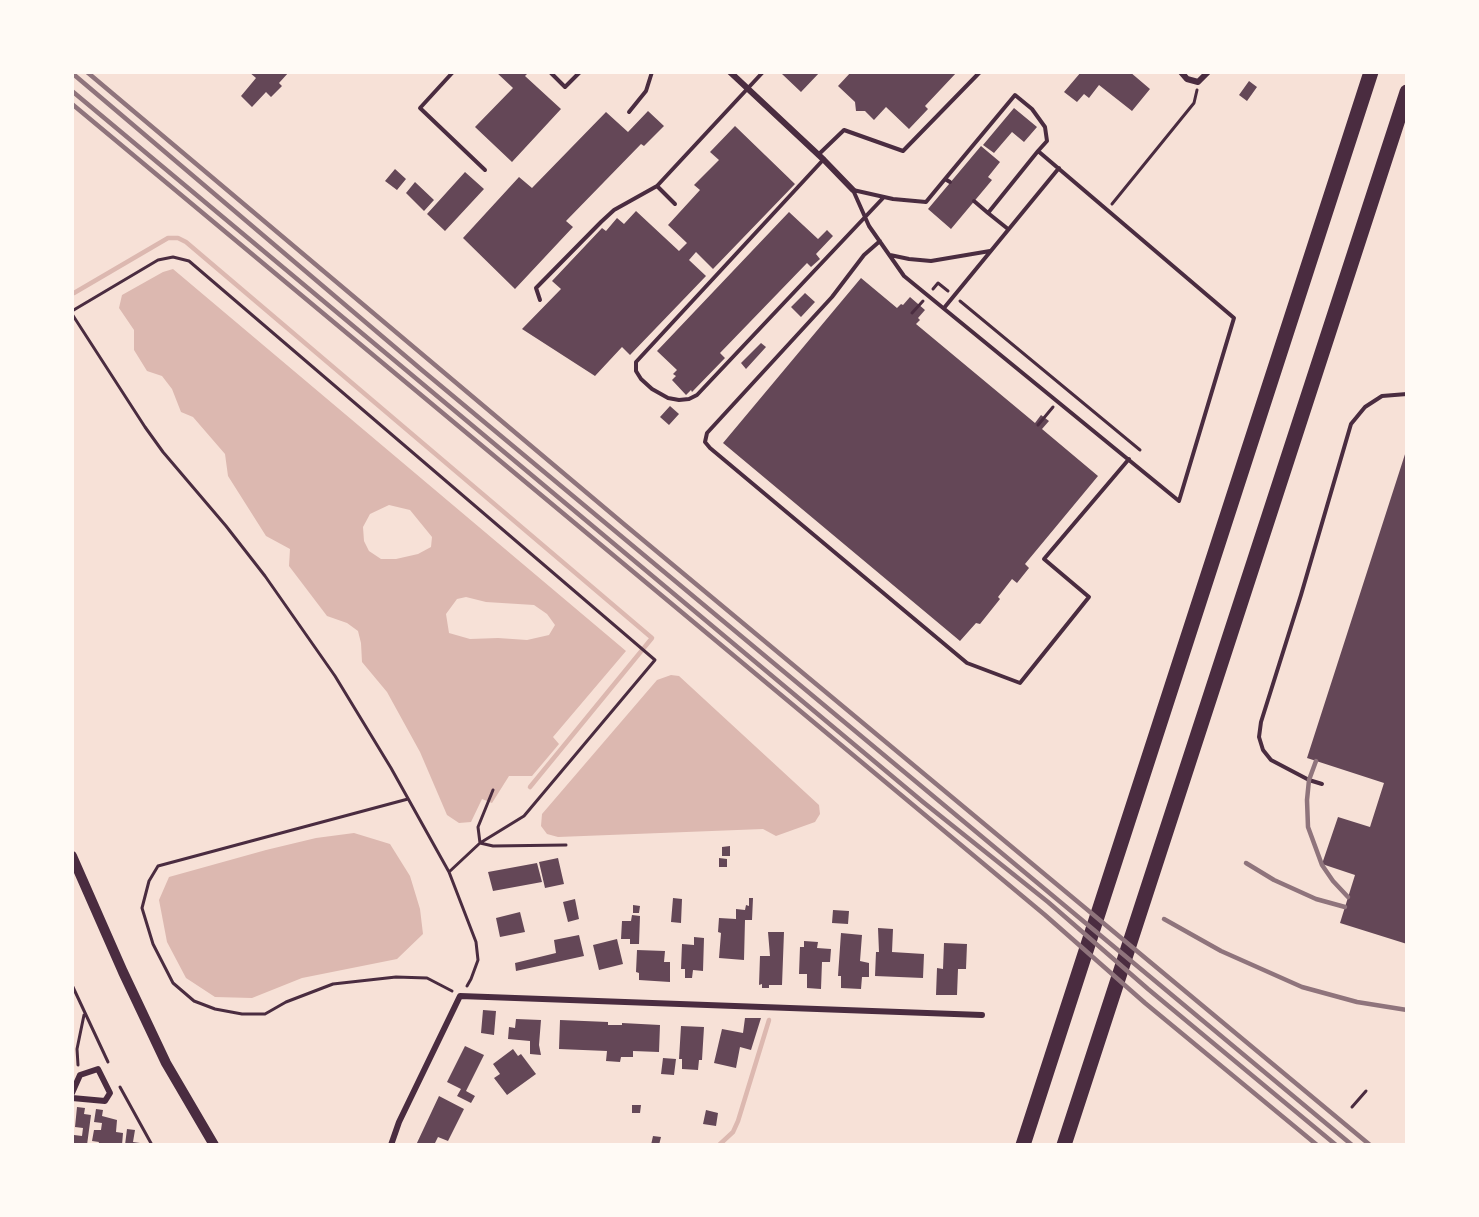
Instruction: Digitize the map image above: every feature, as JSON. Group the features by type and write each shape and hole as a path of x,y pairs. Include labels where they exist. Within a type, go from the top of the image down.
{"highway":[{"path":"1023,1145 1371,72"},
{"path":"1064,1145 1407,92"}],"street":[{"path":"730,72 853,190"},
{"path":"1181,72 1187,79 1198,82 1208,72"},
{"path":"72,856 166,1063 214,1145"},
{"path":"391,1145 399,1122 460,996 982,1015"},
{"path":"72,1094 80,1075 98,1069 110,1093 105,1101 72,1098"}],"lane":[{"path":"453,72 420,108 485,170"},
{"path":"551,73 565,87 580,72"},
{"path":"629,112 646,91 652,72"},
{"path":"540,300 536,288 614,210 657,186 763,72"},
{"path":"884,197 697,395 689,399 668,398 640,379 636,371 636,362 844,130 903,151 980,72"},
{"path":"853,190 884,197 926,202 1015,95 1032,109 1045,127 1047,141 988,213"},
{"path":"853,190 865,217 904,276 1179,501 1234,318 1038,151"},
{"path":"944,308 1059,168"},
{"path":"945,179 950,182"},
{"path":"657,186 675,204"},
{"path":"974,201 1008,229"},
{"path":"880,241 864,255 832,297 707,433 705,442 710,448 967,663 1020,683 1089,597 1044,559 1129,459"},
{"path":"890,255 931,261 990,251"},
{"path":"1322,784 1309,780 1271,760 1263,750 1259,737 1261,722 1301,596 1351,424 1365,407 1382,396 1407,393"}],"path":[{"path":"1107,211 1194,102 1198,82"},
{"path":"408,799 158,866 148,881 142,908 153,944 173,983 194,1001 215,1009 242,1014 265,1014 286,1002 333,984 396,976 427,978 460,996 471,979 478,960 476,942 449,872 408,799 335,676 265,576 163,452 72,313 158,260 173,257 189,261 655,660 524,816 480,843 449,872"},
{"path":"912,313 938,283 1140,450"},
{"path":"480,843 478,827 493,790"},
{"path":"480,843 493,846 566,845"},
{"path":"72,985 112,1070"},
{"path":"80,1075 77,1049 85,1014"},
{"path":"116,1079 152,1145"},
{"path":"1352,1107 1366,1091"}],"shaded area":[{"path":"173,269 626,651 553,737 559,744 532,776 509,776 492,803 482,799 471,822 459,823 447,815 420,752 387,692 362,662 358,631 347,623 327,616 289,566 290,549 266,536 228,476 225,454 193,417 181,412 172,389 162,376 147,371 134,350 134,330 119,308 122,295 163,272","holes":["389,505 410,510 432,537 431,547 418,554 396,559 381,559 369,551 364,541 363,527 370,514","466,597 486,602 534,605 547,614 555,625 549,635 527,640 470,639 449,633 446,614 457,599"]},
{"path":"671,675 679,676 819,805 820,814 815,822 776,836 763,829 558,837 547,834 541,826 542,814 657,680"},
{"path":"354,833 390,844 410,876 420,909 423,934 397,959 302,978 252,998 215,997 186,978 167,942 159,900 169,877 316,838"}],"building":[{"path":"249,72 289,72 279,83 282,86 271,97 266,92 252,107 241,96 256,78"},
{"path":"496,72 529,72 525,76 561,109 512,162 475,127 513,88"},
{"path":"784,72 820,72 801,92 782,74"},
{"path":"851,72 957,72 925,106 928,109 909,129 886,107 874,120 865,111 856,111 855,102 838,86"},
{"path":"1081,72 1130,72 1150,89 1132,111 1099,85 1089,98 1084,94 1077,102 1064,92"},
{"path":"1249,81 1257,87 1247,101 1239,95"},
{"path":"1014,108 1037,127 1024,142 1012,132 994,153 983,145"},
{"path":"648,111 664,126 644,146 641,144 566,221 573,227 515,289 463,238 519,177 532,188 606,112 628,132"},
{"path":"735,126 795,184 713,269 696,252 689,260 706,276 630,355 622,347 595,376 522,329 561,289 552,281 602,228 606,231 617,218 624,224 636,211 679,251 687,243 668,225 700,190 694,185 719,160 710,152"},
{"path":"981,146 1000,162 988,177 992,180 951,229 928,209"},
{"path":"395,169 406,179 397,190 385,181"},
{"path":"465,172 484,189 445,231 427,214"},
{"path":"415,182 434,200 424,211 406,193"},
{"path":"789,212 818,239 827,230 833,236 816,254 820,259 811,267 807,263 720,353 725,358 692,392 691,390 686,395 672,380 677,370 657,351"},
{"path":"861,278 897,308 910,297 925,310 916,324 1035,423 1041,415 1049,421 1042,429 1098,476 1025,564 1029,568 1017,583 1012,579 998,597 1000,599 980,624 976,623 960,641 723,443"},
{"path":"805,293 815,302 801,317 791,307"},
{"path":"761,343 766,347 746,369 741,363"},
{"path":"670,406 679,414 669,425 660,417"},
{"path":"1407,448 1407,944 1340,923 1355,875 1322,864 1338,817 1370,827 1384,783 1307,758"},
{"path":"730,846 730,856 722,856 722,847"},
{"path":"558,858 564,884 545,888 539,862"},
{"path":"719,858 727,859 727,867 719,867"},
{"path":"537,863 542,882 493,891 488,872"},
{"path":"673,898 682,899 681,923 671,922"},
{"path":"749,898 753,898 752,920 745,920 744,960 719,958 721,933 718,932 719,918 736,919 736,909 745,910 746,905 749,906"},
{"path":"575,899 579,919 568,922 563,902"},
{"path":"633,905 640,906 639,913 633,913"},
{"path":"833,910 849,911 848,924 832,923"},
{"path":"520,912 525,932 500,937 496,918"},
{"path":"632,915 640,916 639,944 630,944 630,939 621,939 622,921 631,921"},
{"path":"878,928 893,929 892,952 924,954 923,978 875,976 876,952 879,952"},
{"path":"768,932 784,932 782,985 769,985 769,988 762,988 762,984 759,985 760,956 770,956"},
{"path":"841,933 862,935 860,961 869,963 869,977 862,977 861,989 841,988 841,976 838,976"},
{"path":"579,935 584,956 516,971 515,963 556,953 554,940"},
{"path":"694,937 704,938 703,971 693,970 692,978 685,978 685,969 681,969 682,944 694,945"},
{"path":"617,939 623,964 599,970 593,945"},
{"path":"804,941 818,942 817,948 831,949 830,962 822,962 821,989 807,988 807,974 799,974 800,947 804,947"},
{"path":"944,943 967,944 966,969 958,969 957,995 936,995 937,968 943,969"},
{"path":"637,950 665,951 664,962 670,962 670,982 639,980 639,973 636,972"},
{"path":"483,1010 496,1011 494,1035 481,1033"},
{"path":"745,1018 761,1018 751,1050 740,1047 736,1068 714,1063 722,1029 743,1033"},
{"path":"516,1019 541,1020 539,1045 541,1055 530,1054 530,1041 508,1039 509,1027 515,1028"},
{"path":"560,1020 608,1022 608,1025 622,1025 622,1023 660,1025 659,1052 633,1051 633,1057 621,1057 620,1062 606,1061 607,1051 559,1049"},
{"path":"681,1026 704,1027 702,1060 699,1060 698,1070 682,1069 682,1059 679,1059"},
{"path":"465,1046 484,1055 466,1091 475,1096 471,1103 457,1096 461,1089 447,1082"},
{"path":"513,1049 518,1056 521,1054 536,1074 507,1095 494,1078 500,1074 493,1064"},
{"path":"663,1058 676,1059 674,1075 661,1074"},
{"path":"439,1096 464,1109 448,1141 438,1137 434,1145 416,1145"},
{"path":"632,1105 641,1105 640,1113 632,1113"},
{"path":"77,1107 85,1108 84,1114 91,1115 87,1145 73,1145 74,1135 82,1136 83,1128 75,1127"},
{"path":"96,1109 103,1110 102,1116 117,1120 116,1132 123,1133 122,1145 98,1145 99,1142 92,1141 94,1130 101,1130 102,1123 94,1122"},
{"path":"706,1110 718,1113 716,1126 703,1124"},
{"path":"127,1129 135,1130 133,1142 140,1143 140,1145 125,1145"},
{"path":"653,1136 661,1137 659,1145 651,1145"}],"waterway":[{"path":"74,293 168,238 178,238 186,242 652,638 530,787"},
{"path":"719,1145 733,1132 738,1121 769,1020"}],"railway":[{"path":"87,72 625,525 1370,1145"},
{"path":"72,73 423,371 1352,1145"},
{"path":"72,91 923,802 1048,902 1148,989 1336,1145"},
{"path":"72,104 1045,915 1145,1003 1317,1145"},
{"path":"1316,761 1309,780 1308,827 1322,865 1348,897"},
{"path":"1246,863 1274,880 1316,899 1345,907"},
{"path":"1164,919 1221,951 1302,987 1357,1002 1407,1010"}]}
